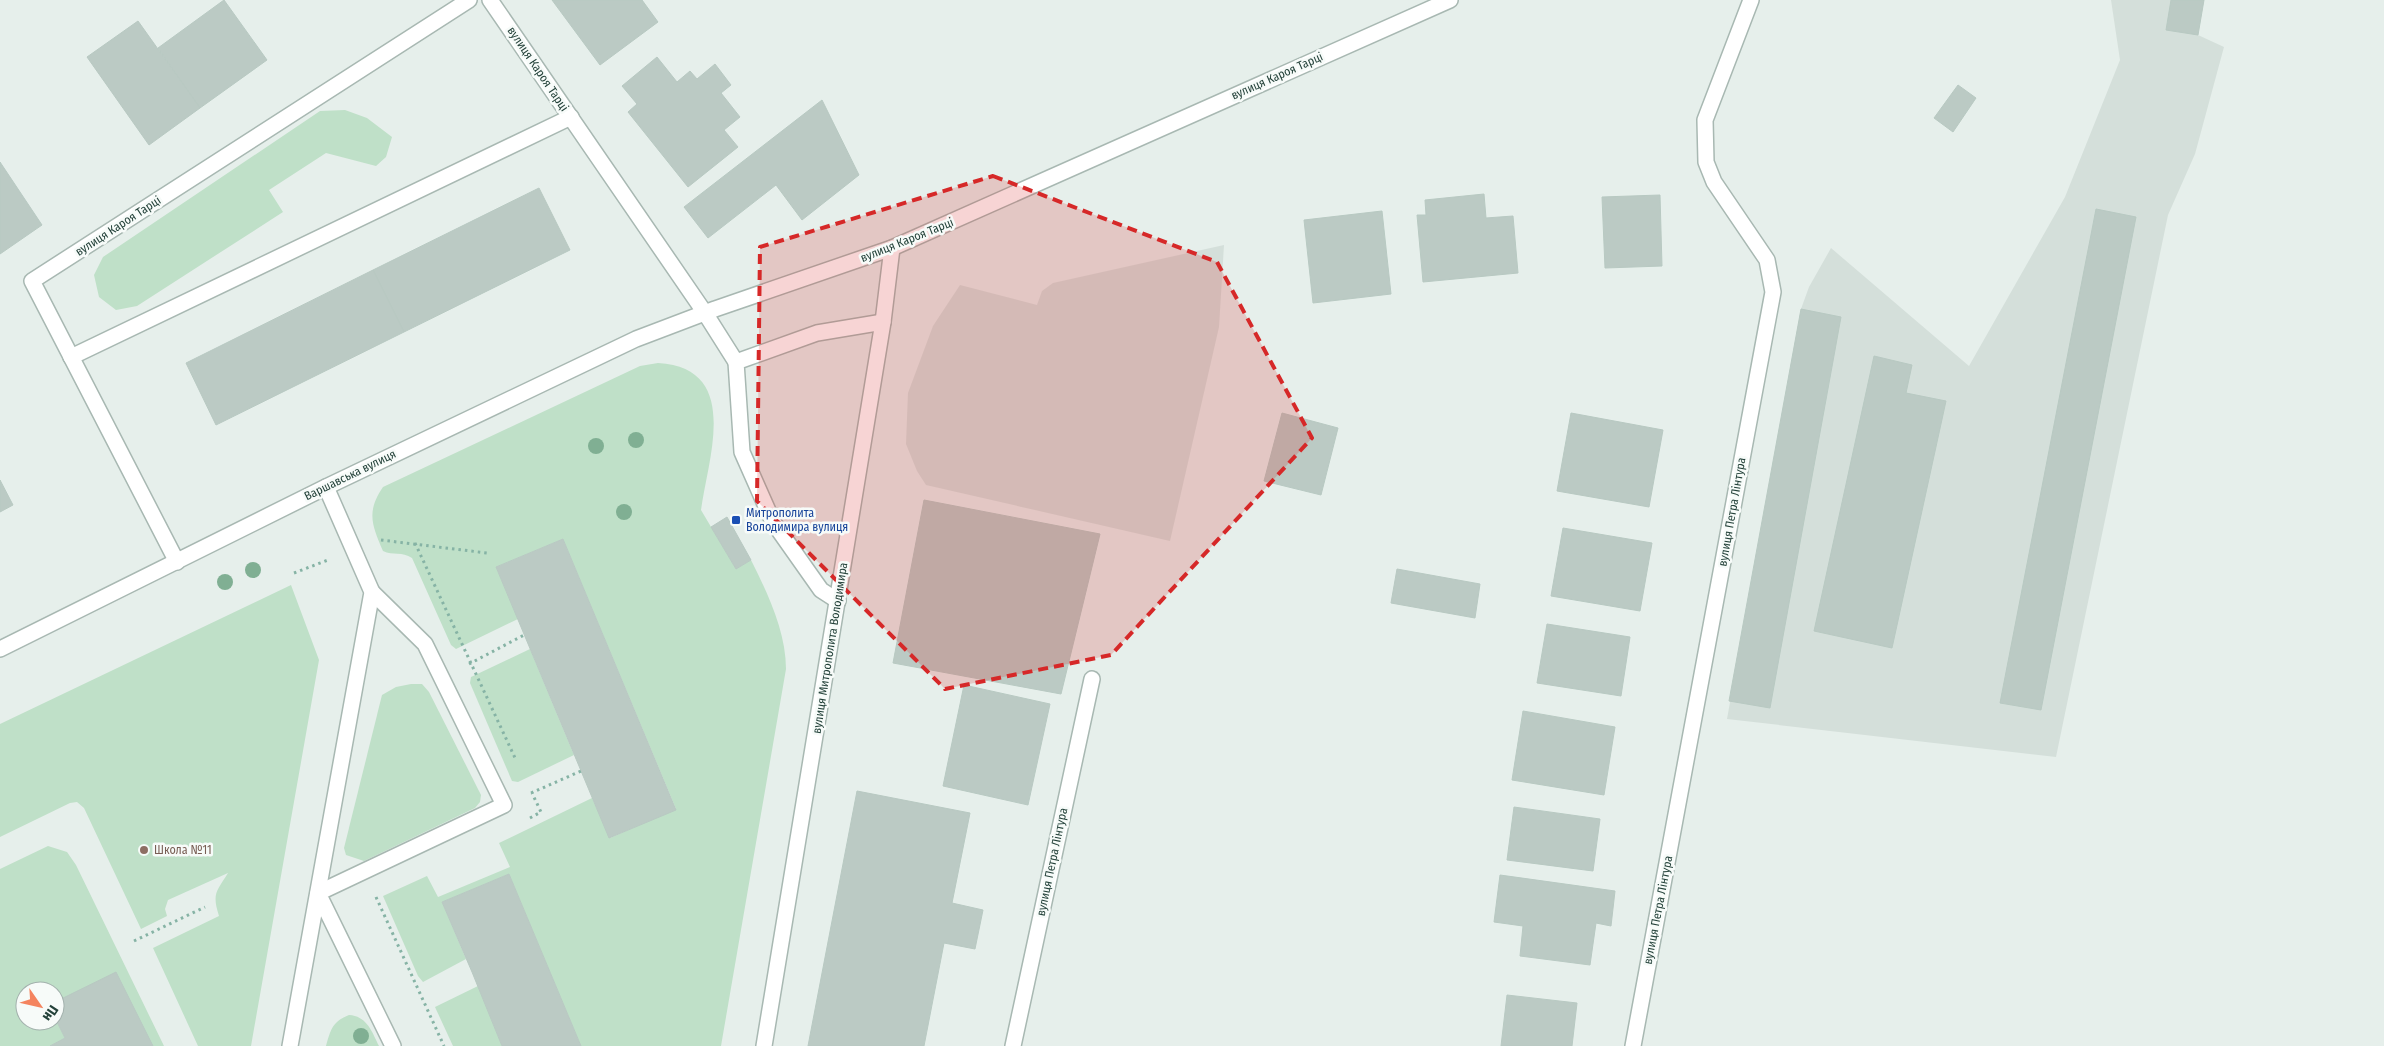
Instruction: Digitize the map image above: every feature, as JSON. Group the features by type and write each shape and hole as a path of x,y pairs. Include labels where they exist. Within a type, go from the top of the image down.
{"street":[{"name":"вулиця Кароя Тарці","path":"177,562 32,281 469,0"},
{"name":"вулиця Кароя Тарці","path":"490,0 705,313 892,248 1450,0"},
{"name":"вулиця Петра Лінтура","path":"1633,1046 1773,292 1766,260 1714,182 1706,162 1705,120 1750,0"},
{"path":"71,357 571,117"},
{"name":"вулиця Митрополита Володимира","path":"764,1046 883,322 892,248"},
{"path":"705,313 736,362 742,452 773,522 821,590 838,601"},
{"name":"Варшавська вулиця","path":"0,649 326,486 636,338 705,313"},
{"path":"736,362 816,333 883,322"},
{"path":"318,893 504,805 425,644 372,592 326,486"},
{"path":"290,1046 372,592"},
{"name":"вулиця Петра Лінтура","path":"1013,1046 1092,679"},
{"path":"318,893 393,1046"}],"path":[{"path":"294,573 382,539 487,553"},
{"path":"441,678 524,635"},
{"path":"504,805 581,771"},
{"path":"134,941 205,907"}],"highlighted area":[{"path":"993,176 1217,262 1312,438 1111,655 945,689 757,501 760,247"}],"shaded area":[{"path":"2111,0 2204,0 2198,35 2224,47 2195,154 2168,215 2056,757 1727,719 1801,309 1809,287 1831,248 1969,366 2065,197 2120,60"},
{"path":"1224,245 1219,327 1170,541 926,485 917,471 906,444 908,393 933,326 960,285 1037,305 1042,291 1053,283"}],"green space":[{"path":"345,110 367,118 392,137 386,157 376,166 326,153 269,190 283,212 137,306 116,310 99,297 94,275 103,257 320,111"},
{"path":"658,363 684,369 701,381 710,398 714,419 713,442 701,510 736,569 751,560 775,613 783,641 786,669 721,1046 581,1046 509,874 442,902 466,959 423,982 418,976 383,896 427,876 438,897 510,867 499,843 592,798 610,838 676,809 563,539 496,567 518,619 456,649 451,645 412,558 383,551 374,526 373,511 374,504 383,487 640,366"},
{"name":"Школа №11","path":"291,585 319,660 251,1046 198,1046 153,948 219,916 216,893 228,873 168,900 165,909 167,916 141,929 84,808 77,802 70,803 0,837 0,724"},
{"path":"530,649 574,755 518,782 512,781 470,683 471,677"},
{"path":"422,684 429,692 481,795 480,802 475,808 364,861 346,855 344,848 382,695 396,687"},
{"path":"48,846 67,852 76,865 164,1046 153,1046 65,1006 65,981 15,981 15,1031 62,1031 65,1038 50,1046 0,1046 0,869"},
{"path":"478,986 502,1046 453,1046 435,1007"},
{"path":"349,1015 360,1018 365,1022 379,1046 326,1046 333,1027 339,1020"}],"building":[{"path":"224,0 267,60 200,108 158,48"},
{"path":"552,0 642,0 658,22 600,65"},
{"path":"2171,0 2204,0 2198,35 2166,30"},
{"path":"138,21 200,108 149,145 87,57"},
{"path":"657,57 677,82 690,71 697,79 715,64 731,85 721,93 740,117 724,130 738,147 688,187 628,112 637,104 622,86"},
{"path":"1958,85 1976,98 1953,132 1934,118"},
{"path":"822,100 859,175 802,220 776,185 708,238 684,207"},
{"path":"0,162 42,225 0,254"},
{"path":"539,188 570,250 404,332 373,270"},
{"path":"1484,194 1486,218 1513,216 1518,273 1423,282 1417,215 1426,215 1425,200"},
{"path":"1660,195 1662,266 1605,268 1602,197"},
{"path":"2096,209 2136,217 2041,710 2000,703"},
{"path":"1382,211 1391,294 1313,303 1304,220"},
{"path":"373,270 404,332 216,425 186,363"},
{"path":"1801,309 1841,317 1770,708 1729,701"},
{"path":"1874,356 1912,365 1906,393 1946,401 1892,648 1814,631"},
{"path":"1282,413 1338,428 1321,495 1264,481"},
{"path":"1571,413 1663,430 1649,507 1557,491"},
{"path":"0,480 13,505 0,512"},
{"path":"924,500 1100,534 1061,694 893,663"},
{"path":"727,517 751,560 736,569 711,527"},
{"path":"1563,528 1652,543 1640,611 1551,596"},
{"path":"563,539 676,810 609,838 496,567"},
{"path":"1397,569 1480,584 1475,618 1391,603"},
{"path":"1547,624 1630,637 1621,696 1537,683"},
{"path":"964,685 1050,704 1028,805 943,786"},
{"path":"1523,711 1615,727 1604,795 1512,780"},
{"path":"857,791 970,813 952,903 983,910 975,949 944,943 924,1046 808,1046"},
{"path":"1514,807 1600,819 1593,871 1507,860"},
{"path":"509,874 581,1046 502,1046 442,902"},
{"path":"1500,875 1615,891 1611,926 1596,923 1590,965 1520,956 1523,926 1494,922"},
{"path":"116,972 153,1046 50,1046 65,1038 62,1031 65,1031 65,997"},
{"path":"1507,995 1577,1003 1572,1046 1501,1046"}],"place":[{"name":"Митрополита Володимира вулиця","path":"736,520"},
{"name":"Школа №11","path":"144,850"}]}
